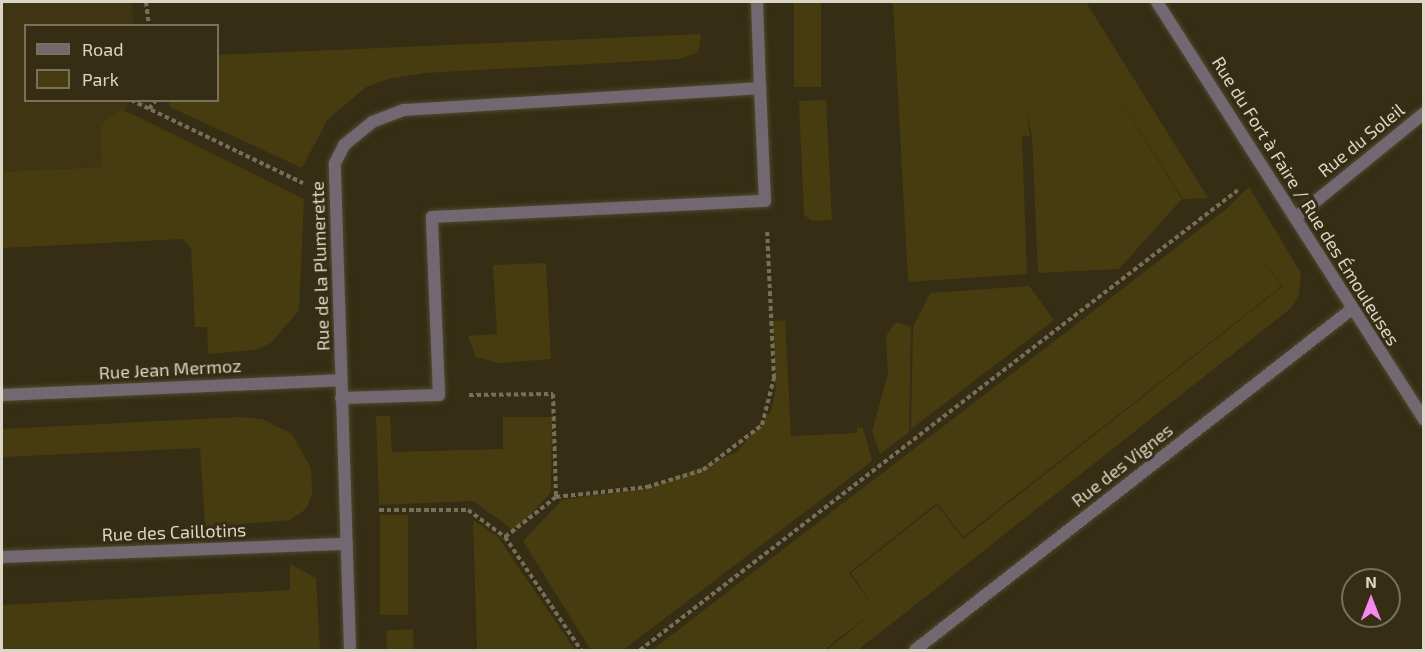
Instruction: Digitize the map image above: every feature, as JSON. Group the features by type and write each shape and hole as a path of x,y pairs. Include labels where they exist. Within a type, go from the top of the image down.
{"street":[{"path":"341,398 439,395 432,217 765,201 757,2"},
{"name":"Rue du Fort à Faire / Rue des Émouleuses","path":"1157,2 1424,420"},
{"name":"Rue de la Plumerette","path":"350,651 335,163 344,145 372,122 404,110 451,104 760,88"},
{"name":"Rue du Soleil","path":"1294,218 1424,113"},
{"name":"Rue des Vignes","path":"915,651 1352,309"},
{"name":"Rue Jean Mermoz","path":"2,395 341,380"},
{"name":"Rue des Caillotins","path":"2,557 347,544"}],"path":[{"path":"146,2 149,24"},
{"path":"135,102 309,186"},
{"path":"149,109 154,102"},
{"path":"640,651 1240,188"},
{"path":"505,537 556,496 647,487 703,470 762,426 774,378 765,201"},
{"path":"439,395 553,394 556,496"},
{"path":"375,510 468,510 505,537 581,651"}],"shaded area":[{"path":"2,2 132,2 133,24 24,24 24,102 129,102 103,167 2,172"}],"green space":[{"path":"794,2 821,2 821,87 794,87"},
{"path":"893,2 1086,2 1208,198 1183,199 1085,45 1182,199 1119,269 1038,273 1032,137 1026,105 1030,136 1022,137 1027,274 908,282"},
{"path":"701,34 698,52 680,59 425,73 388,79 366,87 328,119 302,168 170,107 169,102 219,102 219,55"},
{"path":"826,100 832,220 812,221 804,215 799,101"},
{"path":"119,111 128,112 304,199 299,310 271,343 255,350 208,354 207,327 195,327 191,248 183,239 2,248 2,172 102,167 101,129 105,121"},
{"path":"1249,187 1301,273 1299,295 1291,308 858,650 827,650 877,609 824,650 652,650 1225,210","holes":["1254,248 1283,286 963,539 937,505 851,573 874,607 849,573 937,503 963,537 1282,286"]},
{"path":"546,263 551,359 499,363 476,357 468,336 497,334 493,265"},
{"path":"1029,286 1054,320 911,429 913,327 930,293"},
{"path":"785,320 791,436 857,433 857,427 863,428 872,461 623,650 591,650 523,541 562,500 652,487 737,452 771,411 776,388 773,321"},
{"path":"896,322 911,327 909,432 880,454 872,431 888,374 886,336"},
{"path":"376,416 390,416 392,452 503,449 503,417 552,417 551,492 518,528 512,529 473,501 379,505"},
{"path":"240,417 262,419 292,434 311,468 312,494 306,509 290,520 205,527 200,448 2,457 2,429"},
{"path":"380,515 408,515 408,615 380,615"},
{"path":"473,520 498,537 575,650 477,650"},
{"path":"290,564 316,578 320,650 2,650 2,605 290,590"},
{"path":"413,629 414,650 387,650 386,630"}]}
